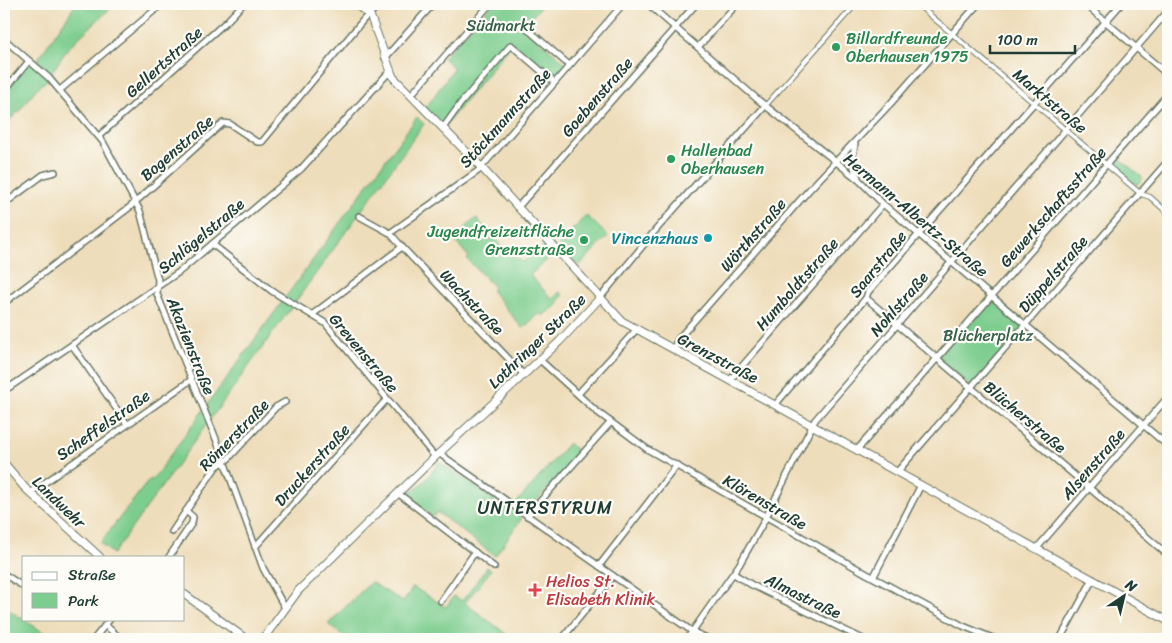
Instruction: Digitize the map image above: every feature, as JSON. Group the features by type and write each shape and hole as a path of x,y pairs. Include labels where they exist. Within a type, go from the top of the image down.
{"street":[{"path":"60,90 162,4"},
{"name":"Gellertstraße","path":"99,136 227,21 243,4"},
{"path":"355,4 370,15 380,4"},
{"path":"386,58 433,4"},
{"path":"411,95 490,4"},
{"name":"Stöckmannstraße","path":"390,233 475,174 623,4"},
{"name":"Hermann-Albertz-Straße","path":"648,4 766,106 859,180 883,204 1168,446"},
{"name":"Goebenstraße","path":"518,207 696,4"},
{"path":"698,48 737,4"},
{"name":"Lothringer Straße","path":"263,639 298,592 438,455 578,324 667,218 856,4"},
{"name":"Marktstraße","path":"917,4 1140,194 1150,197 1168,213"},
{"name":"Wörthstraße","path":"673,349 685,331 978,4"},
{"path":"1085,4 1168,75"},
{"name":"Saarstraße","path":"775,405 918,234 1121,4"},
{"name":"Nohlstraße","path":"687,639 694,632 734,574 817,417 1168,11"},
{"name":"Grenzstraße","path":"370,15 390,71 518,207 616,316 636,330 813,425 1168,621"},
{"name":"Bogenstraße","path":"4,303 135,203 222,123 228,122 257,142 262,142 364,19 370,15"},
{"path":"525,27 569,65"},
{"name":"Akazienstraße","path":"4,39 60,90 99,136 140,211 158,280 157,294 224,462 266,576 285,608"},
{"path":"444,128 461,103 511,45 554,82"},
{"path":"4,91 29,61"},
{"name":"Schlägelstraße","path":"4,391 179,272 301,169 390,71"},
{"name":"Gewerkschaftsstraße","path":"857,450 1168,94"},
{"path":"856,141 852,162 859,180"},
{"name":"Düppelstraße","path":"897,472 1168,161"},
{"path":"4,204 43,175 55,172"},
{"name":"Humboldtstraße","path":"730,380 883,204"},
{"path":"313,314 402,247 390,233 358,216"},
{"name":"Grevenstraße","path":"212,244 272,291 313,314 337,336 387,399 438,455 694,632 709,639"},
{"name":"Wachstraße","path":"402,247 524,375"},
{"name":"Blücherstraße","path":"866,298 1168,555"},
{"path":"578,394 636,330"},
{"path":"72,345 126,424"},
{"name":"Klörenstraße","path":"540,360 611,422 640,444 963,626 995,639"},
{"name":"Scheffelstraße","path":"30,493 191,380"},
{"name":"Alsenstraße","path":"1037,548 1168,397"},
{"name":"Druckerstraße","path":"255,547 387,399"},
{"name":"Römerstraße","path":"172,532 216,467 224,462 276,407 285,402"},
{"path":"527,516 611,422"},
{"name":"Landwehr","path":"4,463 30,493 99,556"},
{"path":"600,566 677,465"},
{"path":"874,576 921,485"},
{"path":"399,494 494,566"},
{"path":"171,556 192,523 193,517 186,511"},
{"path":"441,601 475,552"},
{"path":"4,574 22,587"},
{"name":"Almastraße","path":"734,574 752,585 863,639"},
{"path":"562,639 613,576"},
{"path":"1060,639 1093,579"},
{"path":"185,595 246,639"},
{"path":"94,639 109,620"},
{"path":"105,625 121,639"}],"green space":[{"path":"76,4 115,4 68,48 46,81 36,89 19,111 4,125 4,91 29,61 34,65"},
{"name":"Südmarkt","path":"492,4 543,4 523,27 567,64 554,82 511,45 443,128 425,109 454,68 443,58"},
{"path":"417,117 424,124 113,554 100,543 149,480 153,479"},
{"path":"1120,159 1143,178 1137,185 1114,166"},
{"name":"Jugendfreizeitfläche Grenzstraße","path":"586,215 608,236 579,266 559,245"},
{"path":"476,218 503,248 523,262 549,242 557,251 530,275 552,299 560,292 563,296 558,301 559,304 542,316 539,313 523,329 491,290 494,287 467,259 469,257 453,239"},
{"name":"Blücherplatz","path":"992,297 1026,325 971,387 936,358"},
{"path":"569,443 580,454 528,510 517,502"},
{"path":"439,462 522,518 495,556 437,512 433,517 405,496 426,480"},
{"path":"487,567 491,570 465,603 513,639 347,639 328,624 371,582 403,602 413,587 446,607 454,596 462,601"},
{"path":"4,607 54,639 4,639"}],"place":[{"name":"Billardfreunde Oberhausen 1975","path":"836,47"},
{"name":"Hallenbad Oberhausen","path":"671,159"},
{"name":"Vincenzhaus","path":"708,238"},
{"name":"Jugendfreizeitfläche Grenzstraße","path":"584,240"},
{"name":"Helios St. Elisabeth Klinik","path":"535,590"}],"district":[{"name":"UNTERSTYRUM","path":"545,508"}]}
